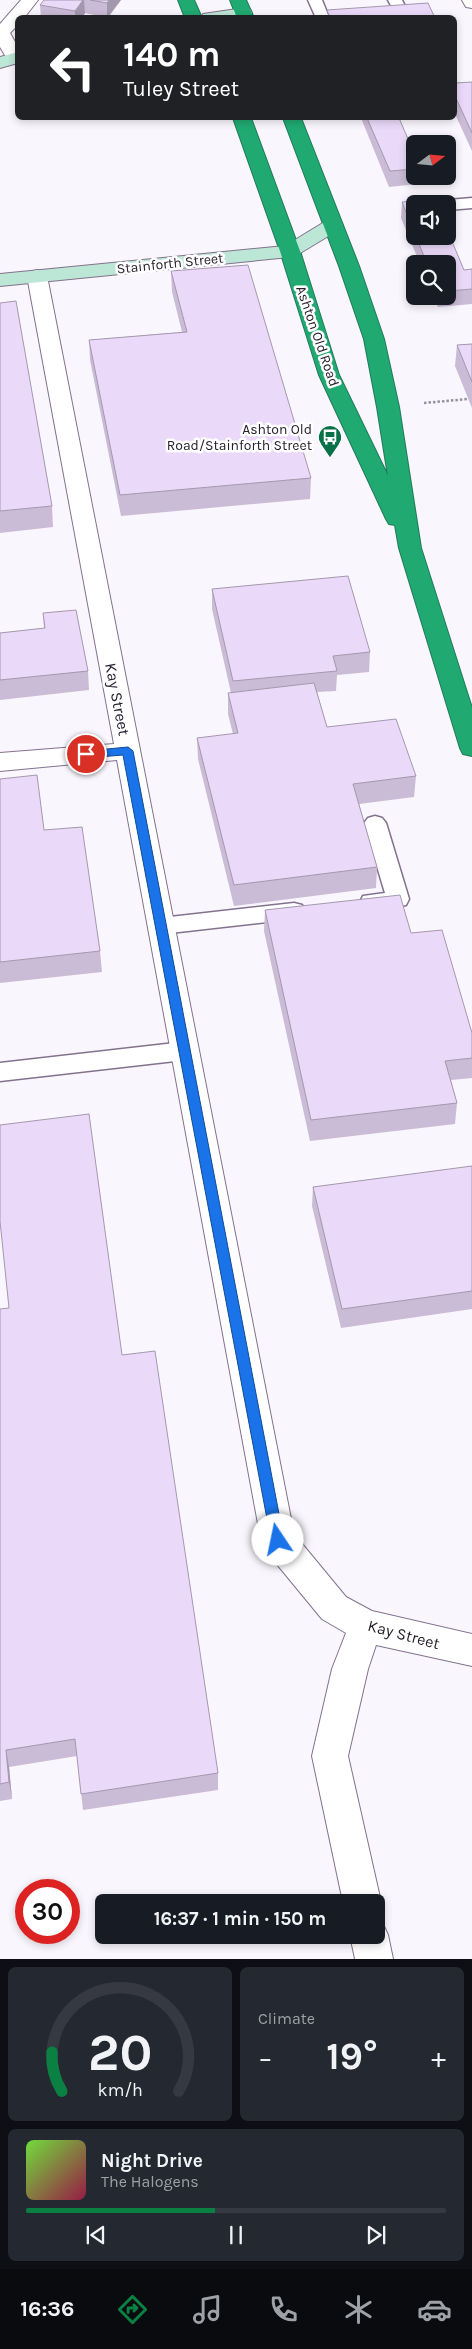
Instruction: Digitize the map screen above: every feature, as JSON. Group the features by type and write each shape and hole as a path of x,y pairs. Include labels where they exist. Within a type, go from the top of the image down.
{"highway":[{"path":"186,0 193,15"},
{"name":"Ashton Old Road","path":"243,120 290,251 329,375 410,548"},
{"name":"Ashton Old Road","path":"293,120 374,339 388,407 410,548 472,748"}],"street":[{"path":"17,15 30,0"},
{"path":"222,15 243,10"},
{"path":"11,59 1,34 15,18"},
{"name":"Stainforth Street","path":"0,280 290,251 333,225"},
{"name":"Kay Street","path":"37,276 278,1540 334,1608 366,1626 472,1650"},
{"path":"454,693 472,709"},
{"path":"0,762 128,751"},
{"path":"360,1894 330,1756 350,1669 366,1626"},
{"path":"371,1944 374,1959"}],"lane":[{"path":"315,0 321,15"},
{"path":"456,204 472,203"},
{"path":"349,904 398,899 375,823"},
{"path":"161,926 319,908"},
{"path":"0,1072 184,1051"}],"path":[{"path":"415,404 468,399"}],"building":[{"path":"44,0 83,0 75,11 40,5"},
{"path":"90,0 109,0 107,3"},
{"path":"428,3 434,15 329,15 327,10"},
{"path":"472,82 472,133 457,100 457,83"},
{"path":"368,120 400,120 406,135 406,170 390,171"},
{"path":"402,202 406,202 406,212"},
{"path":"420,245 453,245 464,270 472,269 472,289 456,290 456,255 423,255"},
{"path":"248,265 311,478 120,495 89,340 187,332 171,271"},
{"path":"16,301 52,506 0,511 0,303"},
{"path":"472,344 472,382 457,345"},
{"path":"348,576 370,652 333,656 337,671 233,681 212,589"},
{"path":"76,610 88,671 0,680 0,633 45,628 43,613"},
{"path":"314,683 327,727 396,719 416,776 353,784 377,867 234,885 197,738 238,733 228,693"},
{"path":"37,775 44,830 82,827 100,951 0,962 0,779"},
{"path":"400,895 411,933 442,930 472,1033 472,1058 445,1061 457,1103 311,1120 265,910"},
{"path":"89,1114 122,1355 155,1351 218,1773 81,1794 75,1739 6,1750 9,1782 0,1784 0,1309 9,1308 0,1221 0,1125"},
{"path":"472,1166 472,1291 342,1309 313,1187"}],"place":[{"name":"Ashton Old Road/Stainforth Street","path":"330,458"}],"route":[{"path":"86,754 128,751 278,1540"}]}
